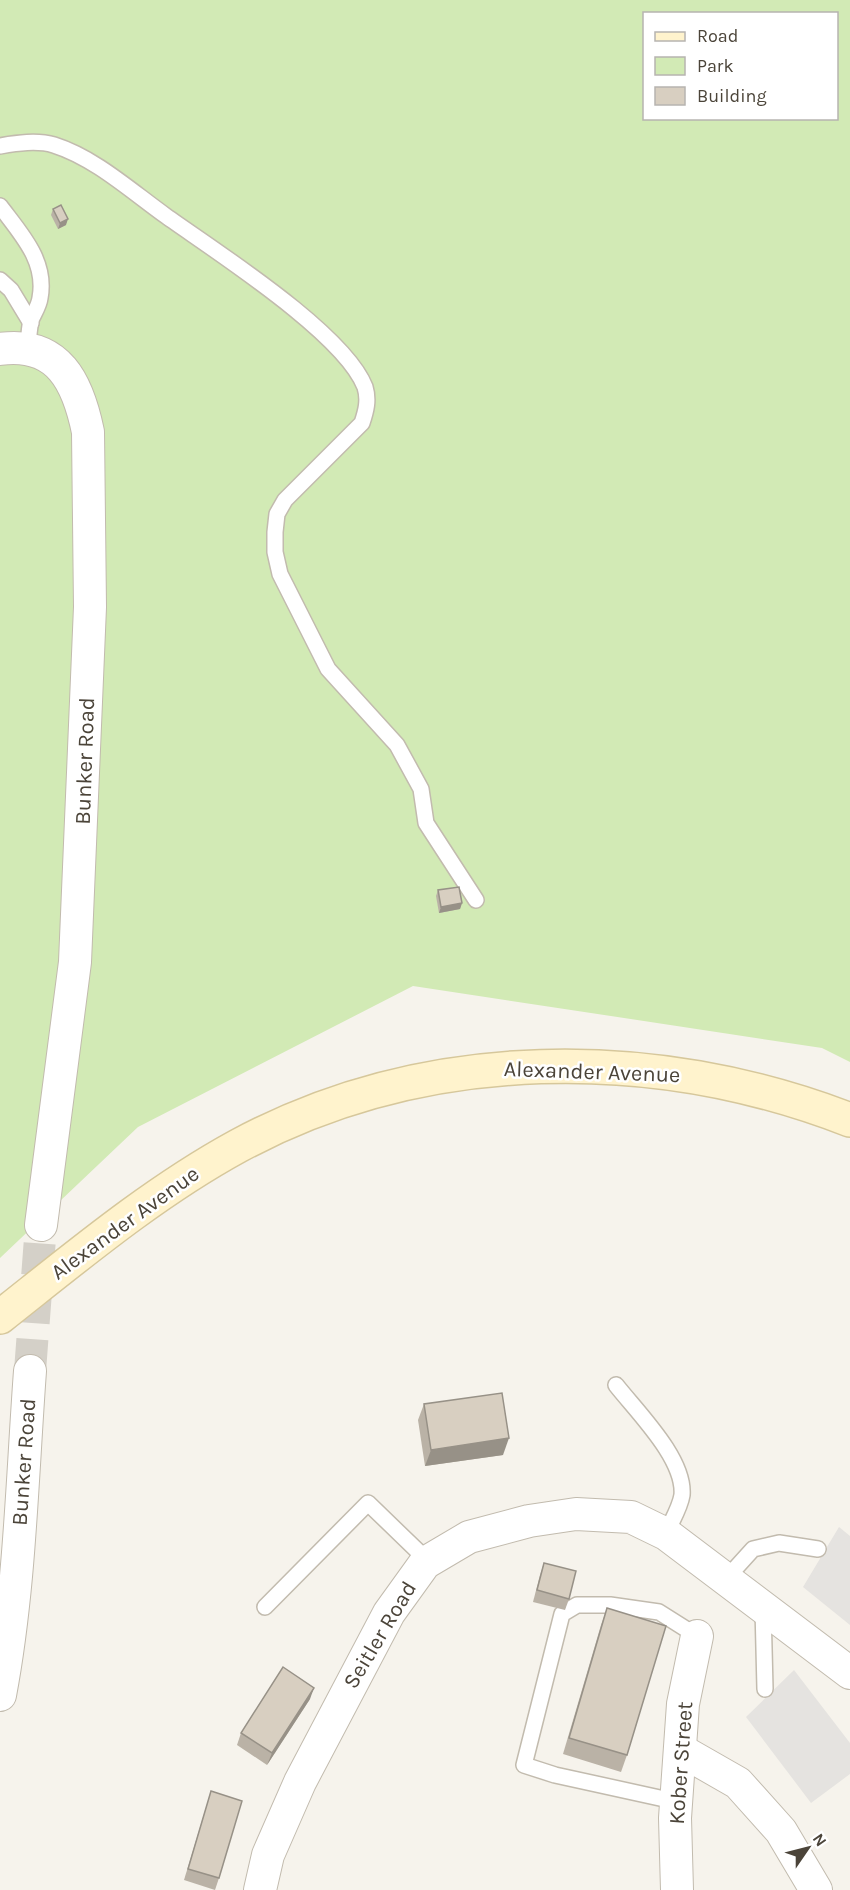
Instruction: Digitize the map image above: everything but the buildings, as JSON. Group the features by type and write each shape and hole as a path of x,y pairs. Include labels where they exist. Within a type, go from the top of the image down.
{"main road":[{"name":"Alexander Avenue","path":"0,1317 166,1190 239,1146 325,1108 415,1081 485,1069 549,1066 616,1068 683,1074 749,1087 850,1120"}],"street":[{"name":"Bunker Road","path":"19,340 60,365 74,382 88,432 90,471 90,606 75,962 41,1226"},
{"name":"Bunker Road","path":"0,1695 8,1652 15,1581 30,1371"},
{"name":"Seitler Road","path":"260,1890 268,1855 328,1725 389,1613 428,1561 469,1537 528,1521 576,1514 631,1517 666,1534 724,1581 850,1673"},
{"name":"Kober Street","path":"677,1890 675,1818 682,1751 683,1704 697,1636"},
{"path":"682,1751 738,1784 782,1831 816,1890"}],"lane":[{"path":"0,146 22,142 51,144 100,170 259,282 320,331 351,364 365,388 367,407 362,423 285,500 277,514 275,552 280,574 328,669 397,745 422,789 426,823 476,900"},
{"path":"0,206 38,261 41,280 40,300 19,340"},
{"path":"0,280 11,290 19,340"},
{"path":"616,1385 674,1460 682,1483 682,1498 666,1534"},
{"path":"265,1607 369,1503 428,1561"},
{"path":"724,1581 753,1549 779,1543 818,1549"},
{"path":"678,1802 555,1775 524,1765 562,1614 577,1605 610,1605 659,1612 697,1636"},
{"path":"763,1608 765,1689"}],"green space":[{"path":"0,0 850,0 850,1062 822,1048 413,986 138,1127 0,1258"}],"shaded area":[{"path":"839,1527 850,1536 850,1625 803,1587"},
{"path":"794,1670 850,1743 850,1774 811,1803 746,1717"}],"tunnel":[{"path":"30,1371 41,1225"}]}
